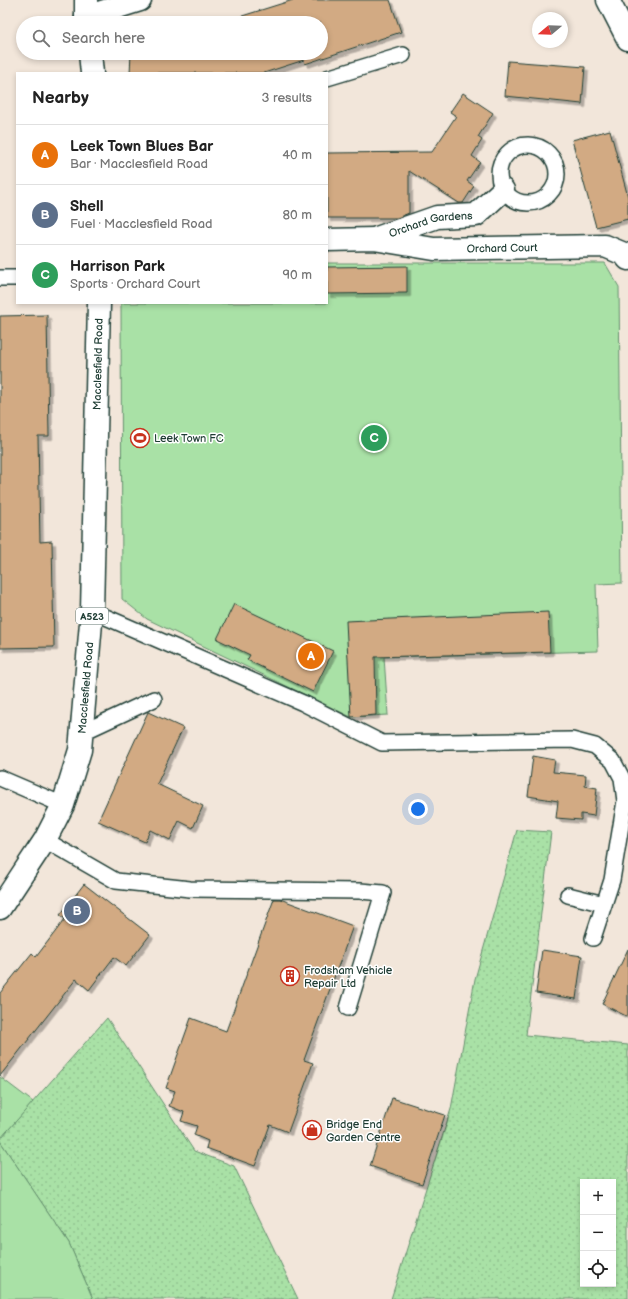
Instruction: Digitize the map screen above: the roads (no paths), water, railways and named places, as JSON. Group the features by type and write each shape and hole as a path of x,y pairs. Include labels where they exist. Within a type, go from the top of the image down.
{"main road":[{"path":"84,10 140,0"},
{"path":"608,0 628,39"},
{"path":"91,60 92,72"},
{"name":"Orchard Gardens","path":"374,239 437,217 476,215 503,190"},
{"path":"328,240 374,239"},
{"name":"Orchard Court","path":"374,239 434,249 605,246 624,254 628,259"},
{"name":"Macclesfield Road","path":"0,908 45,840 63,805 80,750 92,611 99,304"}],"lane":[{"path":"328,78 403,55"},
{"path":"0,278 16,278"},
{"path":"92,611 303,703 382,743 572,740 595,746 613,761 622,778 625,801 612,880 593,938"},
{"path":"81,733 154,699"},
{"path":"0,778 63,805"},
{"path":"45,840 116,882 190,889 353,891 384,893 348,1008"},
{"path":"568,895 604,904"}],"place":[{"name":"Leek Town FC","path":"140,438"},
{"name":"Harrison Park","path":"374,438"},
{"name":"Leek Town Blues Bar","path":"311,656"},
{"name":"Shell","path":"77,911"},
{"name":"Frodsham Vehicle Repair Ltd","path":"290,976"},
{"name":"Bridge End Garden Centre","path":"312,1130"}]}
